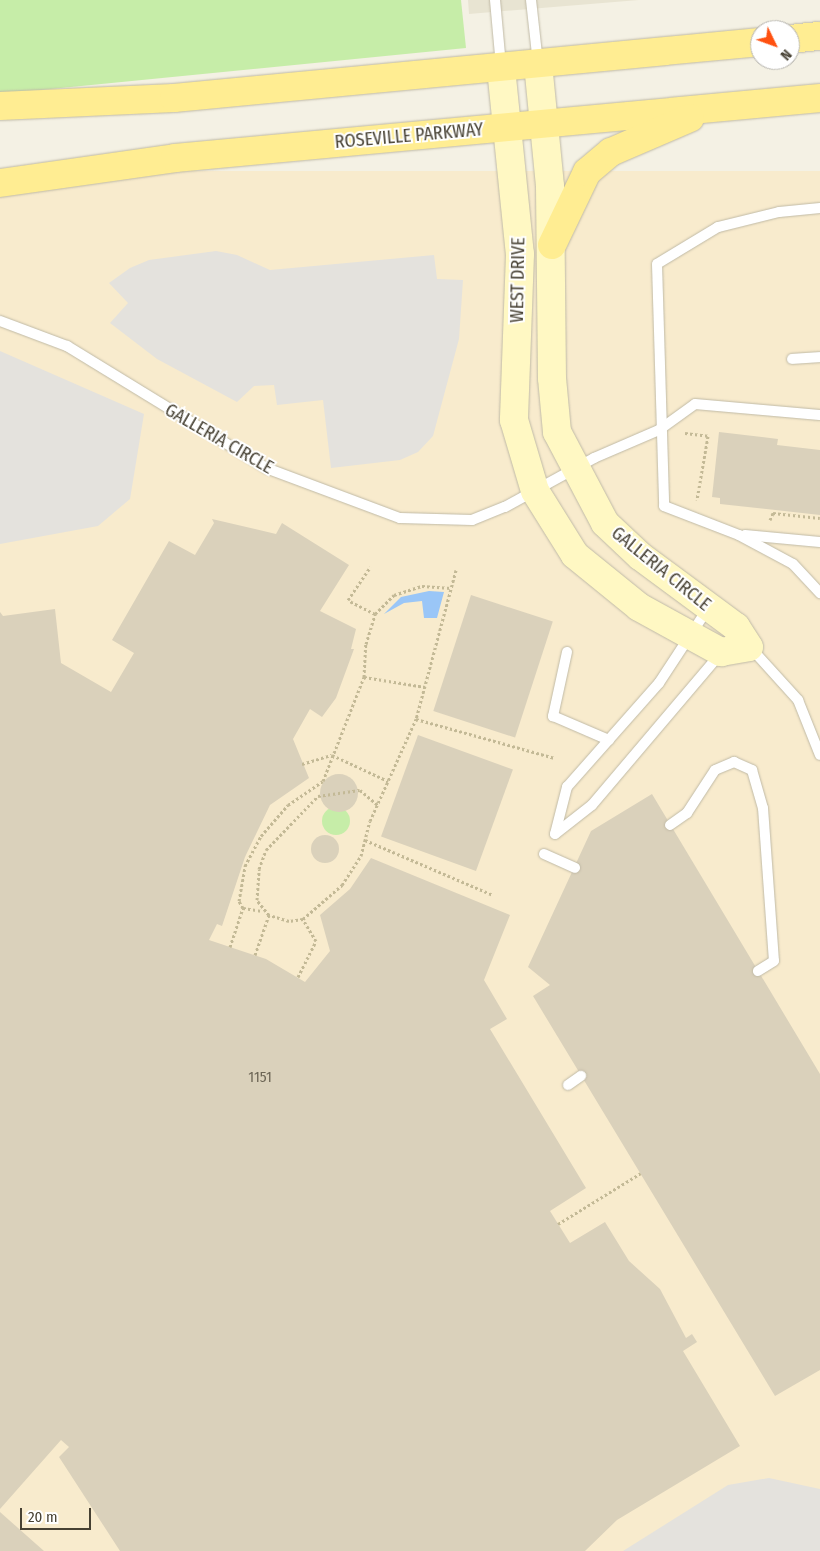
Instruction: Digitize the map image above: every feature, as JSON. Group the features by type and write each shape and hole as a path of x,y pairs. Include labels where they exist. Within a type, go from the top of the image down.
{"main road":[{"path":"800,38 820,36"},
{"path":"0,106 174,98 750,43"},
{"name":"ROSEVILLE PARKWAY","path":"0,182 175,158 820,98"},
{"path":"552,245 587,172 610,152 710,109"}],"street":[{"name":"WEST DRIVE","path":"538,64 552,245 552,409 574,469"},
{"name":"WEST DRIVE","path":"501,68 520,254 514,420 535,491"},
{"name":"GALLERIA CIRCLE","path":"574,469 605,523 743,637"},
{"name":"GALLERIA CIRCLE","path":"535,491 575,555 639,607 721,652"},
{"path":"721,652 743,637"}],"lane":[{"path":"495,0 501,68"},
{"path":"531,0 538,64"},
{"path":"820,208 779,212 718,227 657,264 660,430 664,506 739,535 793,564 820,593"},
{"name":"GALLERIA CIRCLE","path":"0,321 67,346 266,468 400,518 472,520 535,491 574,469"},
{"path":"792,359 820,357"},
{"path":"574,469 660,430 695,404 820,415"},
{"path":"739,535 820,542"},
{"path":"708,608 658,683 567,788 555,834 592,805 721,652"},
{"name":"GALLERIA CIRCLE","path":"743,637 798,700 820,755"},
{"path":"566,652 553,716 609,740"},
{"path":"670,825 687,813 715,770 734,762 752,770 763,808 774,961 758,971"},
{"path":"544,854 574,868"},
{"path":"568,1085 581,1076"}],"path":[{"path":"660,430 708,436 697,502 706,505"},
{"path":"768,525 773,513 820,518"},
{"path":"370,567 348,600 375,614"},
{"path":"378,805 360,790 318,796 266,850 259,869 257,900 264,911 269,915 304,919 342,885 361,856 378,805 416,719 456,570"},
{"path":"230,947 243,908 239,901 245,866 261,836 288,805 322,781 364,677 366,644 375,614 394,595 422,586 451,588"},
{"path":"364,677 425,687"},
{"path":"416,719 555,758"},
{"path":"302,764 332,755 388,781"},
{"path":"365,840 493,894"},
{"path":"243,908 264,911"},
{"path":"255,955 269,915"},
{"path":"298,977 316,941 304,919"},
{"path":"558,1224 641,1173"}],"shaded area":[{"path":"468,0 639,0 469,14"},
{"path":"0,171 820,171 820,1551 0,1551"},
{"path":"216,251 237,255 270,270 434,255 437,279 463,280 459,339 433,436 418,452 400,460 331,468 323,400 277,405 274,385 254,386 237,402 157,359 110,323 128,303 109,283 130,268 149,260"},
{"path":"0,351 144,414 130,499 98,526 0,544"},
{"path":"769,1478 820,1489 820,1551 623,1551 728,1485"}],"green space":[{"path":"0,0 461,0 466,48 0,94"},
{"path":"336,807 346,811 350,821 346,831 336,835 326,831 322,821 326,811"}],"water":[{"path":"429,591 444,592 437,618 424,618 422,601 404,603 384,614 401,597"}],"building":[{"path":"719,432 778,439 777,445 820,450 820,515 720,504 720,498 712,497"},
{"path":"212,519 276,534 282,523 349,565 320,611 356,629 351,649 354,649 336,698 322,717 310,709 293,739 309,778 270,805 245,857 222,926 217,924 209,940 266,959 305,982 330,951 320,915 350,889 371,858 510,915 484,980 507,1019 490,1029 586,1188 550,1211 570,1243 605,1222 629,1261 660,1289 686,1338 692,1334 697,1342 683,1351 740,1446 617,1520 585,1551 120,1551 59,1457 69,1447 61,1440 0,1509 0,612 3,616 55,609 61,663 111,692 134,653 112,640 169,541 195,555 214,523"},
{"path":"471,595 553,622 515,738 433,711"},
{"path":"418,735 513,770 476,871 381,836"},
{"path":"339,774 346,775 352,780 357,786 357,800 352,806 346,811 339,812 332,811 326,806 321,800 320,793 321,786 326,780 332,775"},
{"path":"652,794 820,1074 820,1370 775,1396 533,996 550,985 528,967 591,831"},
{"path":"325,835 335,839 339,849 335,859 325,863 315,859 311,849 315,839"},
{"path":"0,1512 44,1551 0,1551"}]}
